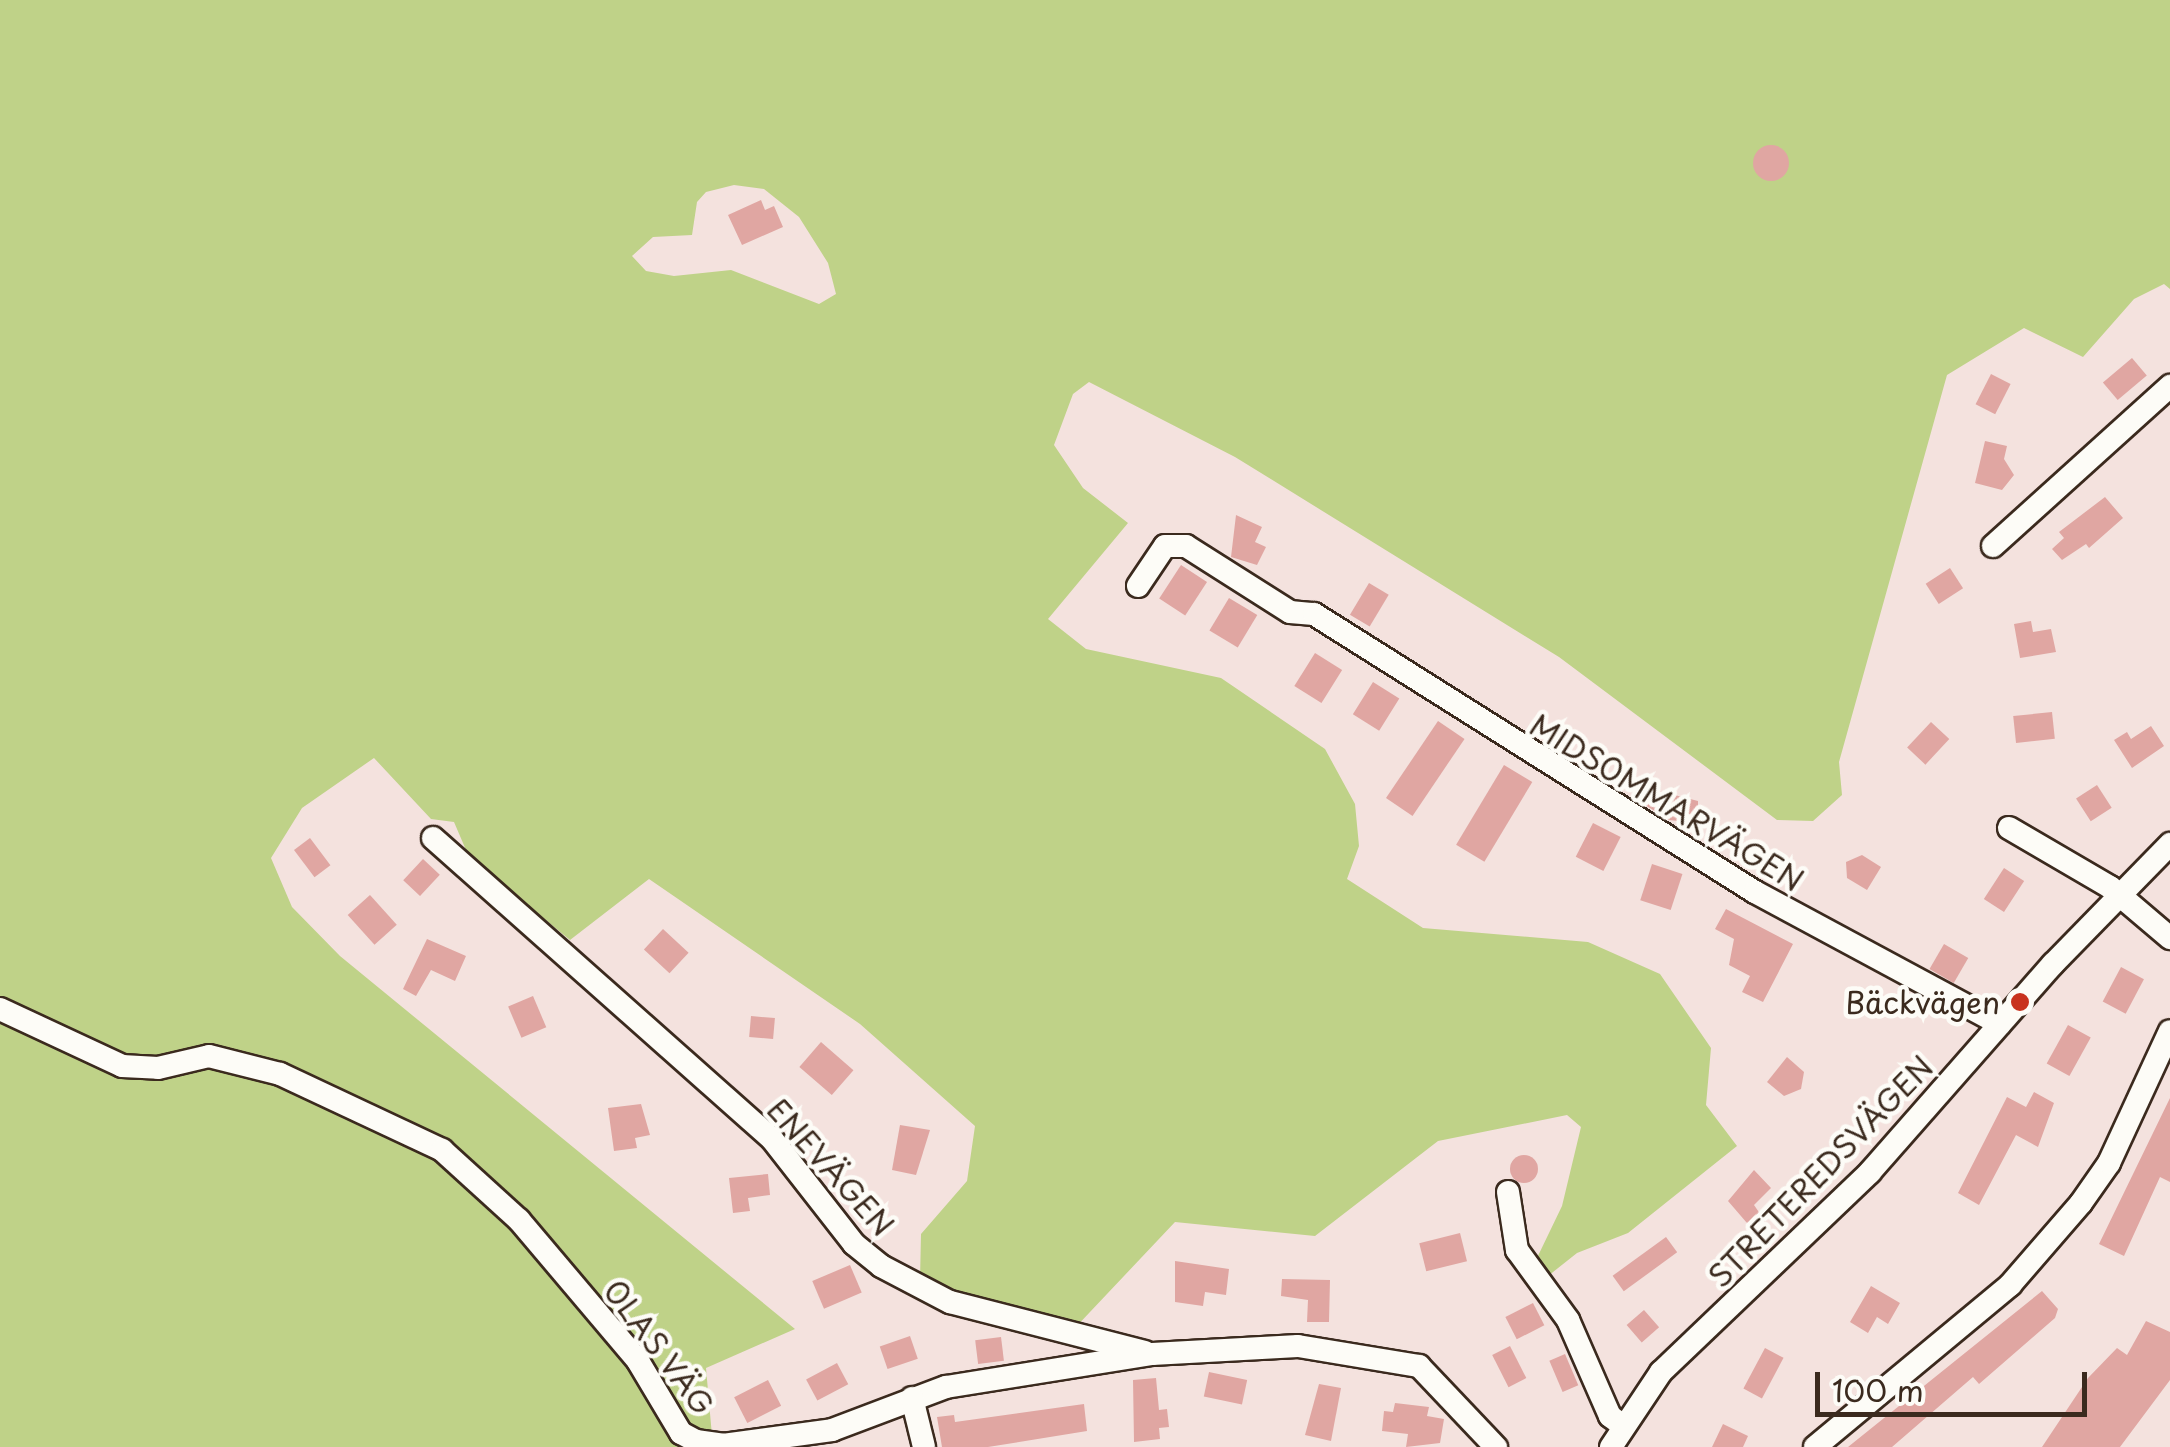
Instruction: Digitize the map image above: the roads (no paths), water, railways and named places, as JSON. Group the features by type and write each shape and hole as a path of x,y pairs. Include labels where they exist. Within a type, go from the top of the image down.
{"street":[{"path":"1993,546 2170,386"},
{"name":"MIDSOMMARVÄGEN","path":"1138,586 1171,543 1290,612 1314,614 1755,892 2000,1024"},
{"path":"2009,828 2121,897 2170,938"},
{"name":"ENEVÄGEN","path":"433,838 772,1140 854,1244 881,1266 950,1302 1152,1354"},
{"name":"STRETEREDSVÄGEN","path":"1611,1447 1622,1424 1661,1372 1870,1172 2000,1024 2170,844"},
{"name":"OLAS VÄG","path":"0,1009 122,1066 158,1068 209,1056 280,1074 442,1150 501,1199 638,1360 680,1433 696,1442 723,1445 832,1430 912,1398 1152,1354 1298,1346 1397,1358 1432,1375 1496,1447"},
{"path":"1816,1447 1883,1384 2010,1285 2081,1204 2109,1163 2170,1031"},
{"path":"1508,1192 1517,1250 1568,1320 1610,1416 1622,1424"},
{"path":"912,1398 924,1447"}],"place":[{"name":"Bäckvägen","path":"2020,1002"}]}
